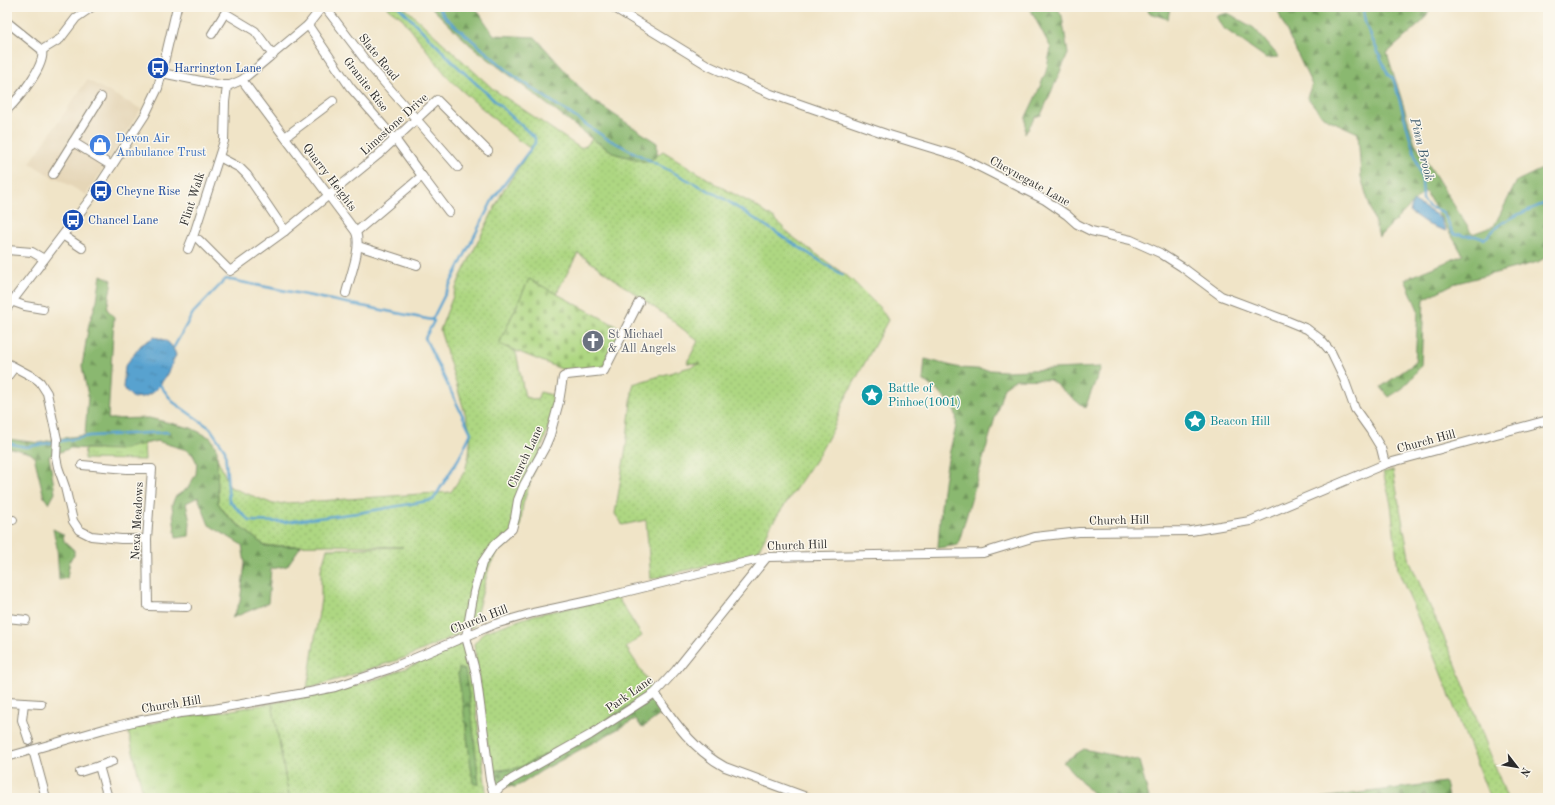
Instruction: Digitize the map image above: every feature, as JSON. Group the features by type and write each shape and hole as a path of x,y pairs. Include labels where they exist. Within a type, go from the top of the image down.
{"street":[{"path":"42,50 60,39 72,22 92,7"},
{"path":"9,304 64,236 91,198 150,107 158,88 178,7"},
{"path":"162,73 227,86 235,84 273,55 308,25 322,7"},
{"name":"Slate Road","path":"325,7 369,65 415,120 458,167"},
{"name":"Cheynegate Lane","path":"613,7 709,66 778,96 886,134 958,156 1045,200 1068,215 1077,224 1091,230 1131,240 1160,253 1182,267 1221,296 1285,320 1307,330 1320,339 1331,352 1344,379 1355,409 1381,448 1385,464"},
{"path":"212,34 225,13 256,31 273,55"},
{"path":"7,22 42,50"},
{"name":"Granite Rise","path":"308,25 350,87 395,139 422,176"},
{"path":"7,110 18,98 33,77 42,60 42,50"},
{"name":"Quarry Heights","path":"242,80 358,236 358,246 346,293"},
{"name":"Flint Walk","path":"188,249 224,141 227,86"},
{"path":"54,174 101,97"},
{"name":"Limestone Drive","path":"230,271 285,231 378,155 437,100 488,151"},
{"path":"285,136 333,101"},
{"path":"73,142 112,166"},
{"path":"223,159 240,168 247,175 285,231"},
{"path":"356,232 422,176 449,212"},
{"path":"64,236 82,248"},
{"name":"Flint Walk","path":"199,240 230,271"},
{"path":"358,246 417,265"},
{"path":"7,250 32,252 44,259"},
{"name":"Church Lane","path":"492,796 476,674 466,637 474,592 482,563 494,545 512,529 518,500 550,435 558,406 563,377 567,375 604,371 639,302"},
{"path":"9,304 43,308"},
{"path":"7,377 10,365 36,378 47,393 57,443 56,457 58,467 65,487 73,521 79,530 91,536 121,539 147,539"},
{"name":"Church Hill","path":"7,757 137,721 302,694 335,687 389,669 495,624 533,613 593,600 767,557 983,553 1035,537 1079,532 1191,531 1250,521 1385,464 1548,420"},
{"name":"Nexa Meadows","path":"82,465 152,469 147,539 148,606 186,607"},
{"name":"Park Lane","path":"492,796 499,788 512,779 590,735 655,693 676,670 767,557"},
{"path":"7,618 26,620"},
{"path":"655,693 678,726 691,741 715,762 725,768 809,798"},
{"path":"7,702 41,704"},
{"path":"24,703 22,720 29,741"},
{"path":"33,750 46,798"},
{"path":"80,772 113,761"},
{"path":"99,766 108,798"}],"shaded area":[{"path":"87,80 141,109 86,195 57,178 55,179 30,163"}],"green space":[{"path":"386,7 404,7 493,89 580,148 586,146 592,139 616,154 647,162 663,151 726,190 753,204 776,220 790,235 852,280 881,309 888,320 844,401 834,427 818,456 771,525 757,553 651,579 646,520 622,525 615,514 626,447 633,384 700,364 687,363 698,341 665,315 578,253 556,294 529,279 499,344 516,352 525,397 537,400 540,392 556,396 551,419 523,504 520,528 507,545 498,551 489,567 473,627 460,629 458,634 407,657 307,689 321,599 321,569 327,549 403,547 328,545 265,546 228,516 218,503 217,458 230,487 273,504 451,492 465,471 469,455 471,433 440,330 460,278 503,191 531,149 517,139 450,80 402,18"},
{"path":"431,7 475,7 494,35 535,37 589,98 657,143 657,156 647,162 616,154 592,139 469,44"},
{"path":"1029,7 1057,7 1062,16 1068,54 1041,115 1035,117 1025,134 1026,117 1046,72 1051,48"},
{"path":"1147,7 1170,7 1168,19 1149,13"},
{"path":"1277,7 1431,8 1423,21 1387,53 1415,143 1472,234 1494,226 1517,181 1548,166 1548,256 1538,262 1453,284 1424,299 1421,366 1403,388 1389,397 1381,387 1415,363 1418,310 1405,279 1463,255 1425,191 1379,237 1361,177 1358,133 1323,117 1307,97 1312,85 1281,19"},
{"path":"1228,13 1254,28 1279,57 1266,58 1222,27 1216,16"},
{"path":"101,275 112,280 107,309 114,317 108,419 149,418 191,428 211,438 217,450 218,503 227,516 265,546 301,546 287,566 271,569 268,603 232,618 240,602 245,563 242,545 209,525 198,497 186,503 190,522 189,536 176,538 172,505 175,497 188,488 196,474 197,463 193,455 187,450 157,441 119,450 71,448 49,456 55,493 49,504 44,497 34,456 30,453 7,447 7,439 39,443 85,435 88,396 82,366 89,324 97,300"},
{"path":"529,279 624,330 604,371 569,372 499,344"},
{"path":"925,359 960,368 1006,371 1101,367 1085,408 1050,380 1016,379 1004,387 958,545 938,548 944,481 955,429 956,417 952,405 940,393 923,380"},
{"path":"144,444 145,460 84,459 85,449 119,450"},
{"path":"1393,471 1410,562 1455,662 1507,798 1490,798 1398,570 1391,504 1383,472"},
{"path":"53,529 63,534 64,541 74,550 74,556 70,560 67,578 59,580 57,547"},
{"path":"618,598 642,636 626,647 651,686 651,692 583,735 519,768 491,771 474,644 484,632 534,615"},
{"path":"458,644 463,644 466,650 472,674 486,791 485,798 289,798 272,703 325,694 383,677 414,665 433,654"},
{"path":"459,668 465,670 472,717 479,785 473,783 458,674"},
{"path":"651,692 664,712 642,728 636,719 541,771 515,787 497,784 491,771 519,768 583,735"},
{"path":"272,703 289,798 144,798 128,730 172,718 227,711"},
{"path":"1084,749 1139,761 1149,798 1097,798 1063,762"},
{"path":"1445,782 1448,798 1321,798"}],"water":[{"path":"1413,201 1440,217 1446,231 1429,225 1410,212"},
{"path":"154,337 168,342 173,347 176,355 161,384 156,389 144,397 133,398 123,388 125,366 141,345"}],"waterway":[{"path":"160,385 173,402 210,428 225,450 229,501 250,521 285,522 358,513 433,500 459,458 471,433 425,338 434,321 432,320 493,199 535,143 535,138 456,65 399,7"},
{"path":"438,7 446,18 514,76 606,138 721,197 842,275"},
{"name":"Pinn Brook","path":"1363,7 1365,23 1388,74 1393,78 1395,84 1422,180 1423,200 1429,207 1441,211 1452,232 1455,235 1461,234 1463,236 1475,236 1484,239 1498,226 1516,215 1548,202"},
{"path":"174,347 193,313 226,279 432,320"},
{"path":"7,443 26,447 90,436 168,432"}],"place":[{"name":"Harrington Lane","path":"158,68"},
{"name":"Devon Air Ambulance Trust","path":"100,145"},
{"name":"Cheyne Rise","path":"101,191"},
{"name":"Chancel Lane","path":"73,220"},
{"name":"St Michael & All Angels","path":"593,341"},
{"name":"Battle of Pinhoe(1001)","path":"872,395"},
{"name":"Beacon Hill","path":"1195,421"}]}
